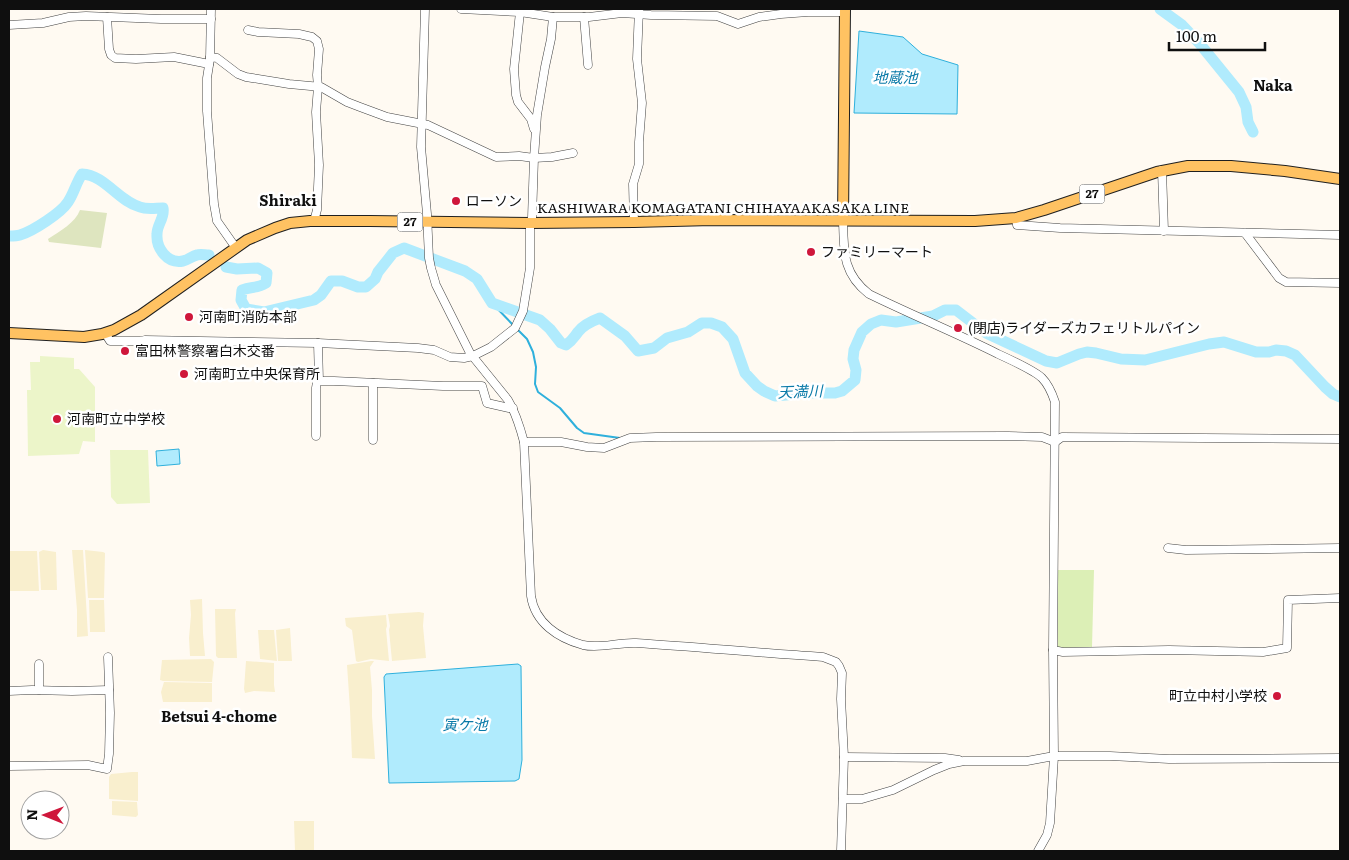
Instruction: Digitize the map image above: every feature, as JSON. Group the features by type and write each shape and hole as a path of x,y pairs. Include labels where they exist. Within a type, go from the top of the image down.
{"main road":[{"path":"843,220 845,10"},
{"name":"KASHIWARA KOMAGATANI CHIHAYAAKASAKA LINE","path":"9,334 84,336 105,333 128,323 236,248 260,234 290,223 314,221 530,223 712,220 975,221 1016,218 1162,170 1188,166 1231,166 1340,179"}],"street":[{"path":"211,9 207,111 215,215 236,248"},
{"path":"425,9 421,157 429,258 433,277 472,356 513,408 524,442 534,608 544,625 556,634 584,645 634,643 822,657 831,660 839,666 842,672 841,699 844,757 841,851"},
{"path":"461,9 520,11 553,17 584,17 639,12 718,16 738,24 759,17 781,14 845,10"},
{"path":"520,11 514,69 516,95 518,102 531,119 535,136"},
{"path":"634,222 633,184 639,164 638,142 642,103 637,60 639,12"},
{"path":"9,24 43,23 69,16 211,19"},
{"path":"108,17 109,49 111,55 115,58 174,57 179,59 209,60 217,58 238,74 246,77 321,87 347,102 387,117 422,123 496,157 519,156 534,158 573,153"},
{"path":"105,333 110,341 318,343 418,348 434,350 457,358 472,356 498,342 515,328 523,312 530,268 530,223 532,218 535,136 553,17"},
{"path":"584,17 588,66"},
{"path":"248,30 299,34 312,37 317,41 319,49 316,75 318,87 316,112 319,165 317,210 314,221"},
{"path":"1162,170 1164,231"},
{"path":"1016,218 1017,225 1060,228 1340,235"},
{"path":"843,220 846,261 850,275 860,287 869,294 1002,356 1041,377 1050,388 1055,402 1052,650 1054,756 1050,823 1047,835 1038,851"},
{"path":"1244,233 1278,278 1286,282 1340,283"},
{"path":"316,436 316,388 319,381 318,343"},
{"path":"319,381 482,386 487,403 513,408"},
{"path":"373,384 373,440"},
{"path":"524,442 561,442 587,448 604,448 630,438 656,437 1008,436 1042,437 1055,442"},
{"path":"1055,442 1062,437 1340,439"},
{"path":"1168,548 1186,550 1340,548"},
{"path":"1052,650 1063,652 1169,650 1263,652 1287,648 1288,600 1340,598"},
{"path":"9,766 88,765 107,770 110,713 108,658"},
{"path":"39,664 39,690"},
{"path":"9,691 109,690"},
{"path":"844,757 945,758 964,761 1027,761 1054,756 1169,759 1340,758"},
{"path":"843,799 862,799 893,790 949,764 964,761"}],"shaded area":[{"path":"43,550 56,552 57,590 41,590 39,552"},
{"path":"72,550 83,550 88,636 77,637 77,610"},
{"path":"85,550 105,553 104,598 88,598"},
{"path":"9,551 37,551 39,591 9,591"},
{"path":"202,599 205,656 190,656 190,600"},
{"path":"89,600 104,600 105,632 90,632"},
{"path":"215,609 236,609 237,658 218,658 216,656"},
{"path":"424,613 423,626 426,658 392,661 388,614"},
{"path":"386,615 389,661 371,659 356,661 352,630 346,626 345,618"},
{"path":"290,628 292,661 278,661 276,630"},
{"path":"258,630 274,630 277,661 260,659"},
{"path":"211,659 214,662 212,682 160,680 162,660"},
{"path":"246,661 274,663 275,692 254,691 245,693"},
{"path":"374,661 370,667 375,759 352,758 347,665"},
{"path":"164,682 212,683 212,702 163,702 161,692"},
{"path":"138,772 138,801 109,799 109,777 111,774"},
{"path":"112,801 137,802 138,815 136,817 112,815"},
{"path":"294,821 314,821 314,851 295,851"}],"green space":[{"path":"80,210 107,213 101,248 49,242 48,239 71,223"},
{"path":"40,356 74,358 74,369 79,369 95,387 95,442 83,441 79,454 28,456 27,390 31,390 30,362 40,362"},
{"path":"110,450 148,450 150,503 117,504 111,497"},
{"path":"1058,570 1094,570 1092,647 1058,648"}],"water":[{"name":"地蔵池","path":"859,31 903,37 922,54 958,65 957,114 854,113"},
{"path":"179,449 180,464 157,466 156,451"},
{"name":"寅ケ池","path":"518,664 521,666 522,760 519,779 515,781 389,783 384,677 386,674"}],"waterway":[{"path":"1160,9 1182,25 1239,92 1246,107 1248,122 1253,132"},
{"name":"天満川","path":"9,236 20,235 32,230 59,211 70,199 82,174 90,175 105,183 132,204 146,208 163,208 163,215 157,230 157,239 158,245 167,257 172,260 183,261 193,256 209,255"},
{"name":"天満川","path":"226,267 237,269 258,268 267,273 266,283 242,290 241,300 246,309 264,312 314,300 321,295 331,281 342,281 358,287 366,287 375,279 378,272 393,253 404,248 465,271 477,279 492,303 540,320 561,343 566,345 582,327 600,318 625,336 638,351 654,348 667,338 688,332 702,323 711,323 722,327 733,339 745,373 757,386 775,396 842,391 855,380 854,350 862,332 871,324 881,320 896,322 933,316 945,310 956,310 986,333 1046,361 1057,363 1087,352 1121,359 1145,360 1224,342 1256,352 1286,351 1295,355 1325,387 1340,397"},
{"path":"492,303 514,326"},
{"path":"517,329 527,339 533,352 536,367 535,384 538,392 560,408 577,428 584,433 620,438"}],"place":[{"name":"ローソン","path":"456,201"},
{"name":"ファミリーマート","path":"811,252"},
{"name":"河南町消防本部","path":"189,317"},
{"name":"(閉店)ライダーズカフェリトルパイン","path":"958,328"},
{"name":"富田林警察署白木交番","path":"125,351"},
{"name":"河南町立中央保育所","path":"184,374"},
{"name":"河南町立中学校","path":"57,419"},
{"name":"町立中村小学校","path":"1277,696"}],"district":[{"name":"Naka","path":"1273,86"},
{"name":"Shiraki","path":"288,201"},
{"name":"Betsui 4-chome","path":"219,717"}]}
